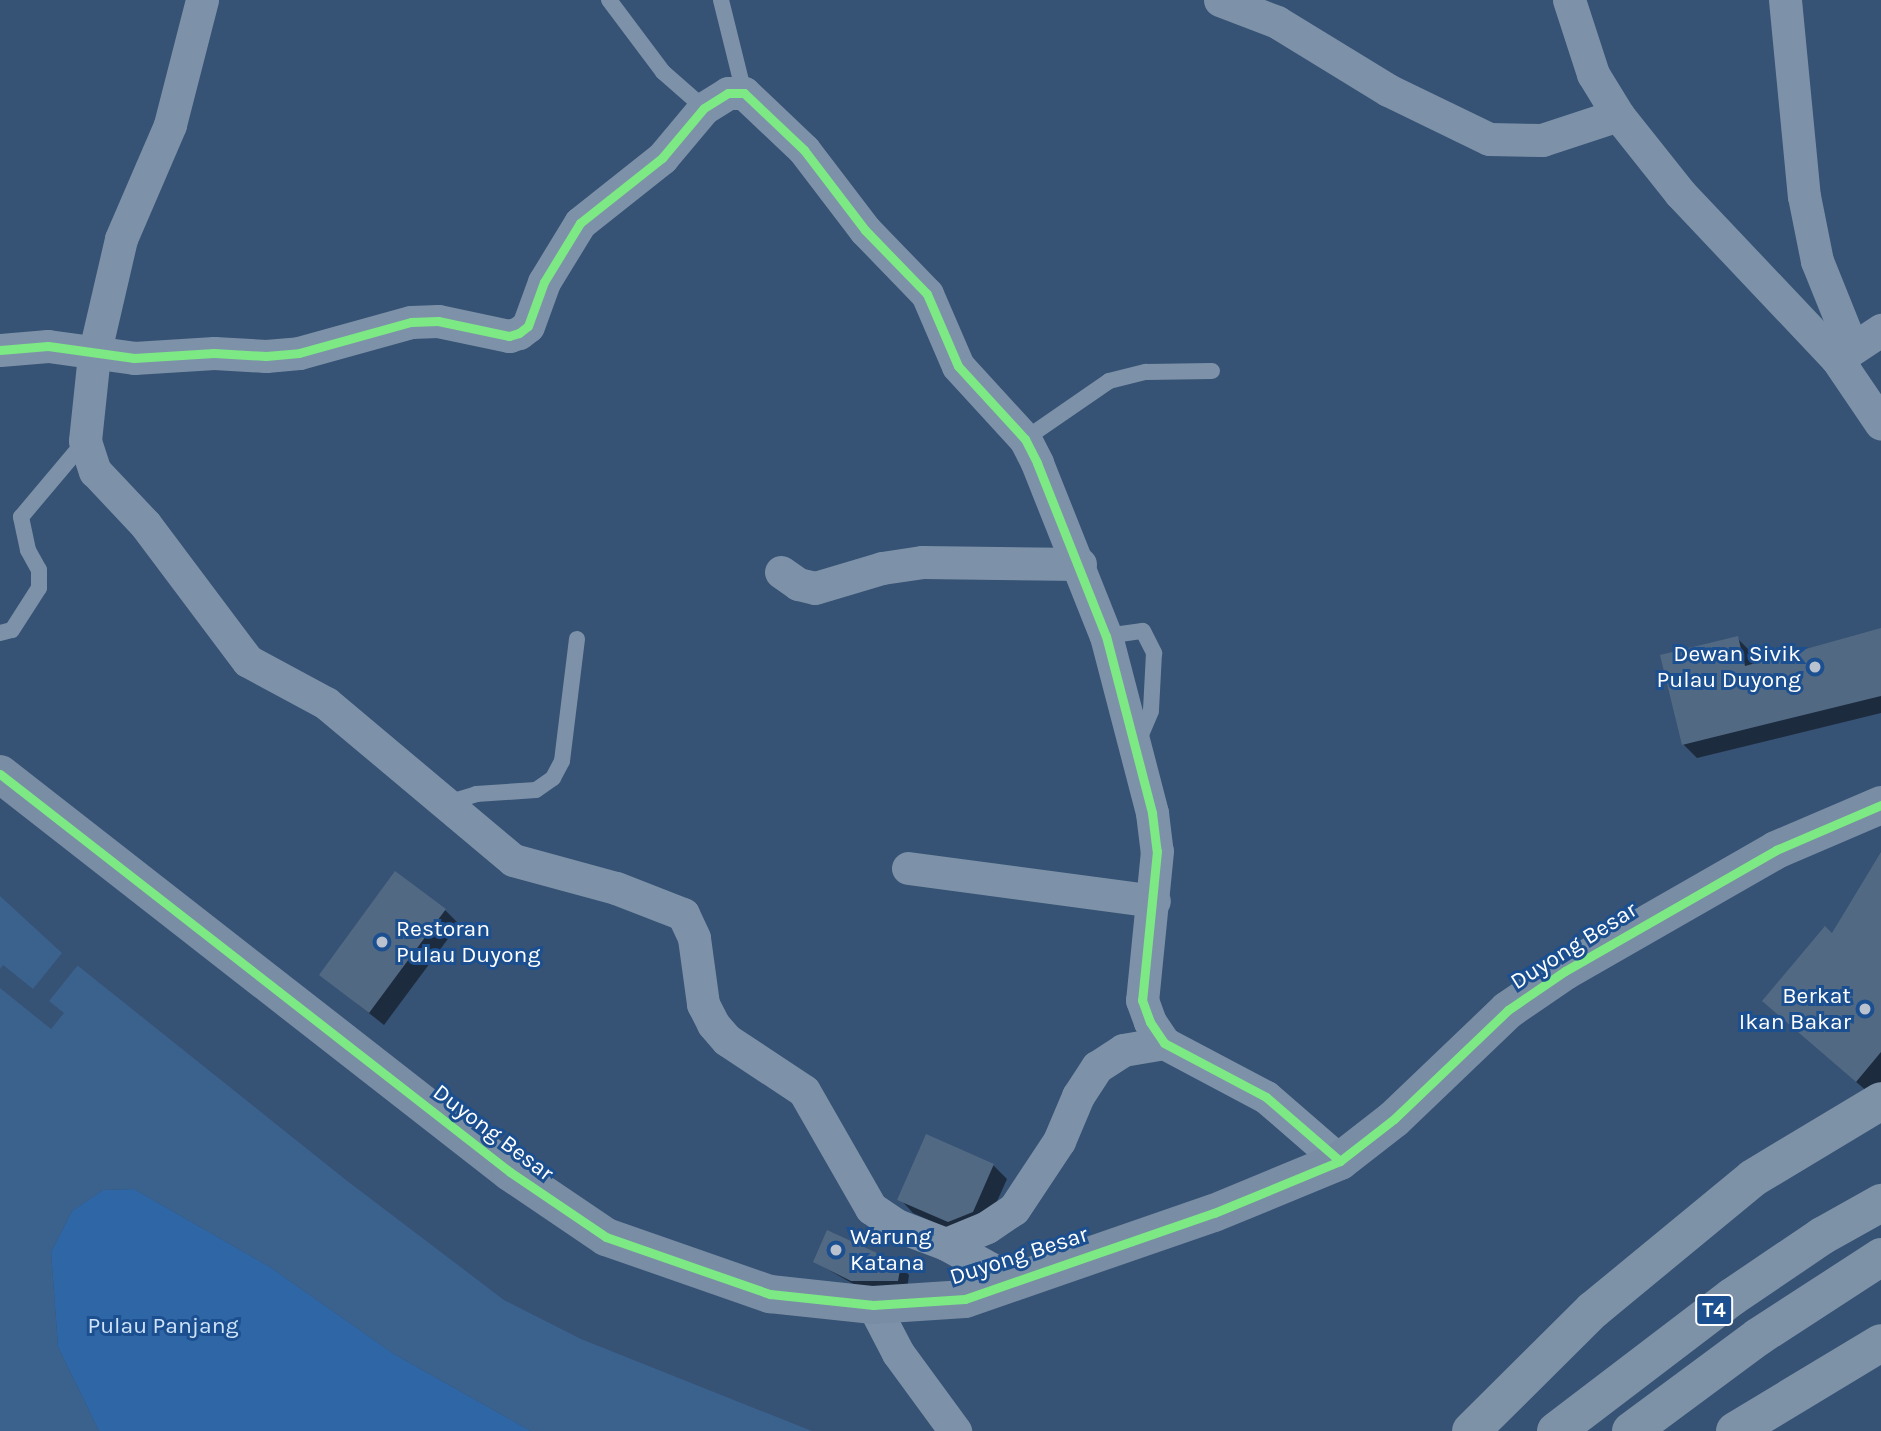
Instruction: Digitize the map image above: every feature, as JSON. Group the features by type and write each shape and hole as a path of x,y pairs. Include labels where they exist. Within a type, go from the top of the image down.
{"highway":[{"path":"1471,1431 1593,1310 1754,1178 1881,1101"},
{"name":"T4","path":"1556,1431 1732,1297 1822,1236 1881,1203"},
{"name":"T4","path":"1631,1431 1758,1337 1881,1256"},
{"path":"1735,1431 1881,1343"}],"street":[{"path":"202,0 170,124 121,239 94,355 85,441 95,471 145,524 248,661 326,703 441,804 513,860 616,888 682,915 694,938 703,1004 713,1024 727,1040 804,1091 871,1208 896,1225 946,1244 1013,1281"},
{"path":"1220,0 1277,22 1388,90 1489,139 1542,140 1618,115"},
{"path":"1569,0 1593,74 1618,115 1680,193 1845,354"},
{"path":"1785,0 1804,196 1817,261 1845,354 1881,424"},
{"path":"0,350 48,346 94,355 299,353 411,322 438,321 509,336 519,333 528,326 544,282 580,223 662,158 704,108 728,93 744,93 804,150 865,230 927,293 958,366 1025,439 1080,564 1106,636 1136,747 1157,851 1142,1000 1164,1043 1266,1097 1340,1161"},
{"path":"1845,354 1881,330"},
{"path":"781,572 799,584 815,588 882,568 922,562 1080,564"},
{"name":"Duyong Besar","path":"0,774 499,1163 606,1237 770,1294 873,1305 965,1299 1214,1213 1340,1161 1394,1119 1508,1010 1565,971 1776,850 1881,805"},
{"path":"908,868 1154,901"},
{"path":"946,1244 987,1227 1014,1209 1059,1141 1078,1096 1097,1067 1123,1050 1164,1043"},
{"path":"873,1305 905,1362 955,1431"}],"lane":[{"path":"609,0 663,72 704,108"},
{"path":"720,0 744,93"},
{"path":"1025,439 1109,381 1146,372 1212,372"},
{"path":"0,633 12,630 39,588 39,570 28,550 21,517 85,441"},
{"path":"441,804 476,794 536,790 553,778 562,761 576,639"}],"green space":[{"name":"Pulau Panjang","path":"134,1189 270,1267 394,1354 531,1431 99,1431 58,1347 51,1252 72,1211 103,1190"}],"shaded area":[{"path":"0,896 62,953 346,1180 504,1300 581,1339 812,1431 531,1431 394,1354 270,1267 134,1189 103,1190 72,1211 51,1252 58,1347 99,1431 0,1431"}],"pier":[{"path":"62,953 78,965 49,1001 64,1013 51,1029 0,988 0,969 3,965 33,989"}],"building":[{"path":"1881,628 1881,696 1682,745 1660,655 1738,636 1745,666"},
{"path":"1881,852 1881,1052 1856,1082 1762,1001 1825,926 1832,933"},
{"name":"Restoran Pulau Duyong","path":"395,871 446,909 369,1013 319,975"},
{"path":"926,1134 994,1164 973,1212 948,1222 897,1200"},
{"name":"Warung Katana","path":"827,1230 901,1264 898,1281 851,1281 813,1262"}],"cycle path":[{"path":"0,350 48,346 134,358 214,353 266,356 299,353 411,322 438,321 509,336 519,333 528,326 544,282 580,223 662,158 704,108 728,93 744,93 804,150 865,230 927,294 958,366 1025,439 1037,463 1106,636 1152,813 1157,851 1142,1000 1150,1022 1164,1043 1266,1097 1340,1161"},
{"path":"0,774 510,1172 606,1237 770,1294 873,1305 965,1299 1214,1213 1340,1161 1394,1119 1508,1010 1565,971 1776,850 1881,805"}],"place":[{"name":"Dewan Sivik Pulau Duyong","path":"1815,667"},
{"name":"Restoran Pulau Duyong","path":"382,942"},
{"name":"Berkat Ikan Bakar","path":"1865,1009"},
{"name":"Warung Katana","path":"836,1250"}]}
